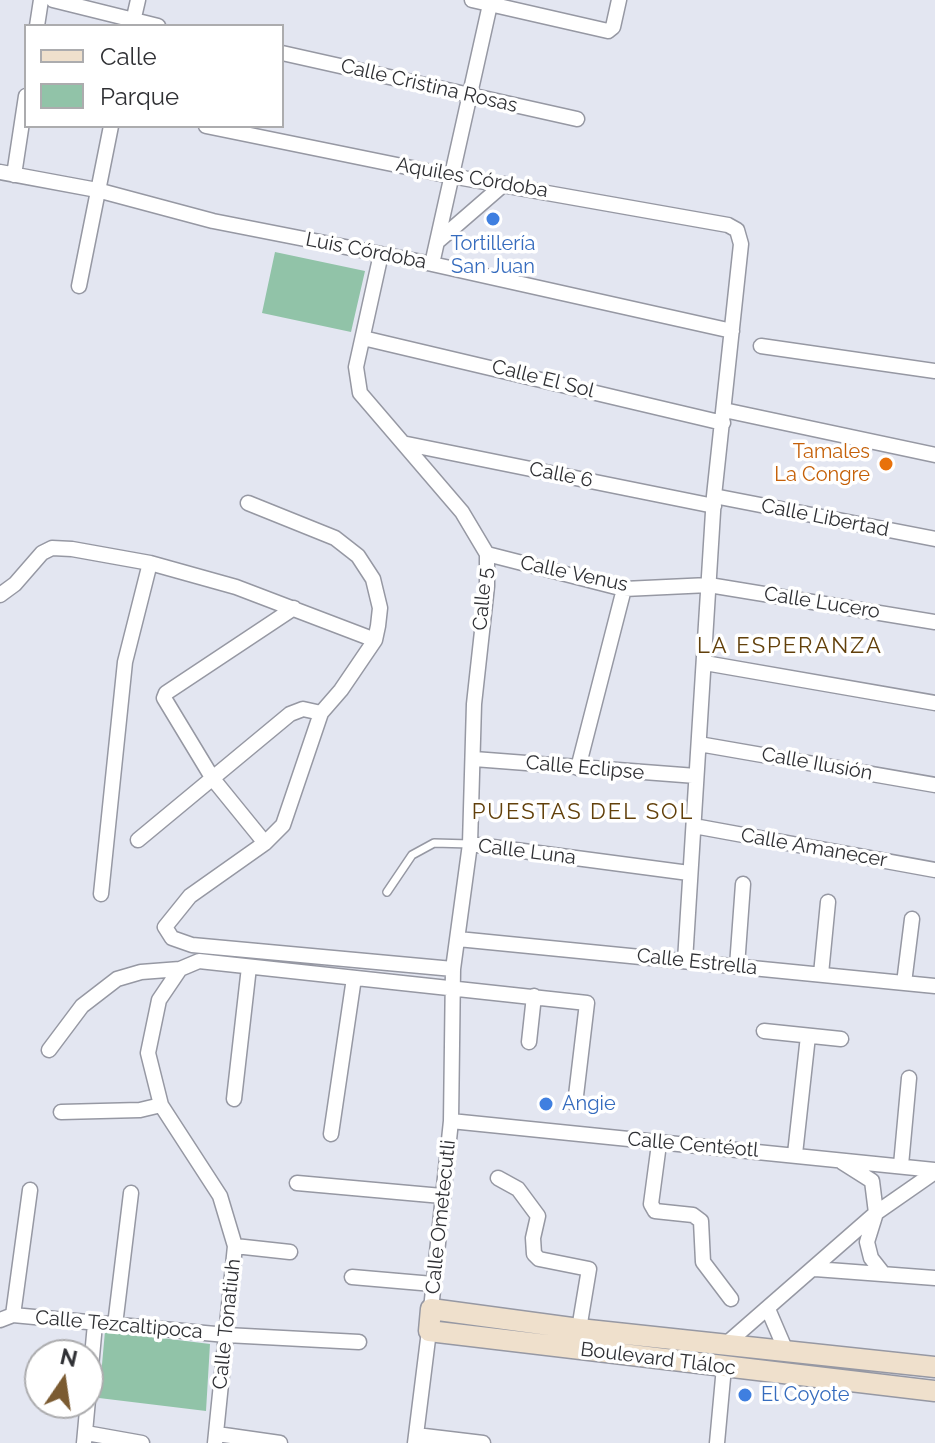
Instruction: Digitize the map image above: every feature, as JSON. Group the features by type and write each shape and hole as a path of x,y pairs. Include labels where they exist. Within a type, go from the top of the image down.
{"street":[{"path":"37,24 41,0"},
{"path":"53,0 132,23 138,0"},
{"path":"472,0 608,31 613,27 619,0"},
{"path":"432,264 490,2"},
{"name":"Calle Cristina Rosas","path":"284,53 577,119"},
{"path":"7,174 24,104"},
{"path":"79,286 111,128"},
{"name":"Aquiles Córdoba","path":"216,128 451,176 728,225 737,230 741,244 732,331"},
{"name":"Luis Córdoba","path":"7,174 97,190 213,221 432,264 732,331"},
{"path":"437,242 504,184"},
{"name":"Calle 5","path":"381,254 356,367 360,393 407,444 462,512 487,554 487,586 474,704 470,844 453,969 455,990"},
{"path":"685,961 714,501 732,331"},
{"name":"Calle El Sol","path":"363,338 723,417 935,455"},
{"path":"761,346 935,371"},
{"name":"Calle 6","path":"407,444 714,501"},
{"name":"Calle Libertad","path":"714,501 935,539"},
{"path":"248,503 335,538 358,556 373,579 380,608 375,640 341,690 321,713 283,825 265,843 190,896 165,927 172,938 192,945 453,969"},
{"path":"0,595 15,584 42,553 52,548 150,563 247,590 375,640"},
{"name":"Calle Venus","path":"487,554 624,589 709,585"},
{"path":"101,894 125,662 150,563"},
{"name":"Calle Lucero","path":"709,585 935,622"},
{"path":"578,768 624,589"},
{"path":"265,843 213,779 165,705 166,693 294,608"},
{"path":"705,663 935,703"},
{"path":"138,840 290,714 303,709 321,713"},
{"name":"Calle Ilusión","path":"699,744 935,785"},
{"name":"Calle Eclipse","path":"474,759 696,776"},
{"name":"Calle Amanecer","path":"694,826 935,870"},
{"name":"Calle Luna","path":"470,844 689,873"},
{"path":"737,966 743,884"},
{"path":"821,974 828,902"},
{"path":"904,983 912,919"},
{"name":"Calle Estrella","path":"458,939 935,986"},
{"path":"49,1050 82,1006 117,979 141,972 180,969 199,961 587,1003 575,1104"},
{"path":"234,1099 249,967"},
{"name":"Calle Tonatiuh","path":"180,969 159,1000 148,1053 161,1105 220,1196 235,1246 216,1438"},
{"path":"331,1134 354,978"},
{"name":"Calle Ometecutli","path":"416,1439 451,1121 455,990"},
{"path":"529,1042 534,996"},
{"path":"764,1031 841,1039"},
{"path":"795,1154 808,1036"},
{"path":"901,1165 909,1078"},
{"path":"61,1112 140,1110 161,1105"},
{"name":"Calle Centéotl","path":"451,1121 659,1144 835,1158 935,1171"},
{"path":"659,1144 651,1204 655,1211 693,1215 701,1221 703,1262 731,1299"},
{"path":"835,1158 872,1181 876,1213 867,1242 871,1258 882,1272"},
{"path":"725,1345 876,1213 935,1171"},
{"path":"498,1178 518,1189 538,1216 533,1238 534,1254 539,1259 583,1265 589,1269 579,1329"},
{"path":"297,1183 442,1196"},
{"path":"6,1318 30,1190"},
{"path":"115,1325 131,1193"},
{"path":"235,1246 290,1252"},
{"path":"815,1269 935,1278"},
{"path":"352,1277 433,1284"},
{"name":"Boulevard Tláloc","path":"431,1309 579,1329 935,1367"},
{"path":"768,1309 786,1351"},
{"name":"Calle Tezcaltipoca","path":"6,1318 359,1342"},
{"path":"95,1324 85,1438 142,1443"},
{"name":"Boulevard Tláloc","path":"429,1331 935,1391"},
{"path":"717,1443 724,1367"},
{"path":"216,1438 280,1443"},
{"path":"416,1439 483,1443"}],"lane":[{"name":"Calle Luna","path":"387,892 412,855 434,843 470,844"}],"green space":[{"path":"275,252 365,271 351,332 262,313"},
{"path":"105,1331 210,1344 206,1411 104,1399"}],"place":[{"name":"Tortillería San Juan","path":"493,219"},
{"name":"Tamales La Congre","path":"886,464"},
{"name":"Angie","path":"546,1104"},
{"name":"El Coyote","path":"745,1395"}],"district":[{"name":"LA ESPERANZA","path":"790,646"},
{"name":"PUESTAS DEL SOL","path":"583,812"}]}
